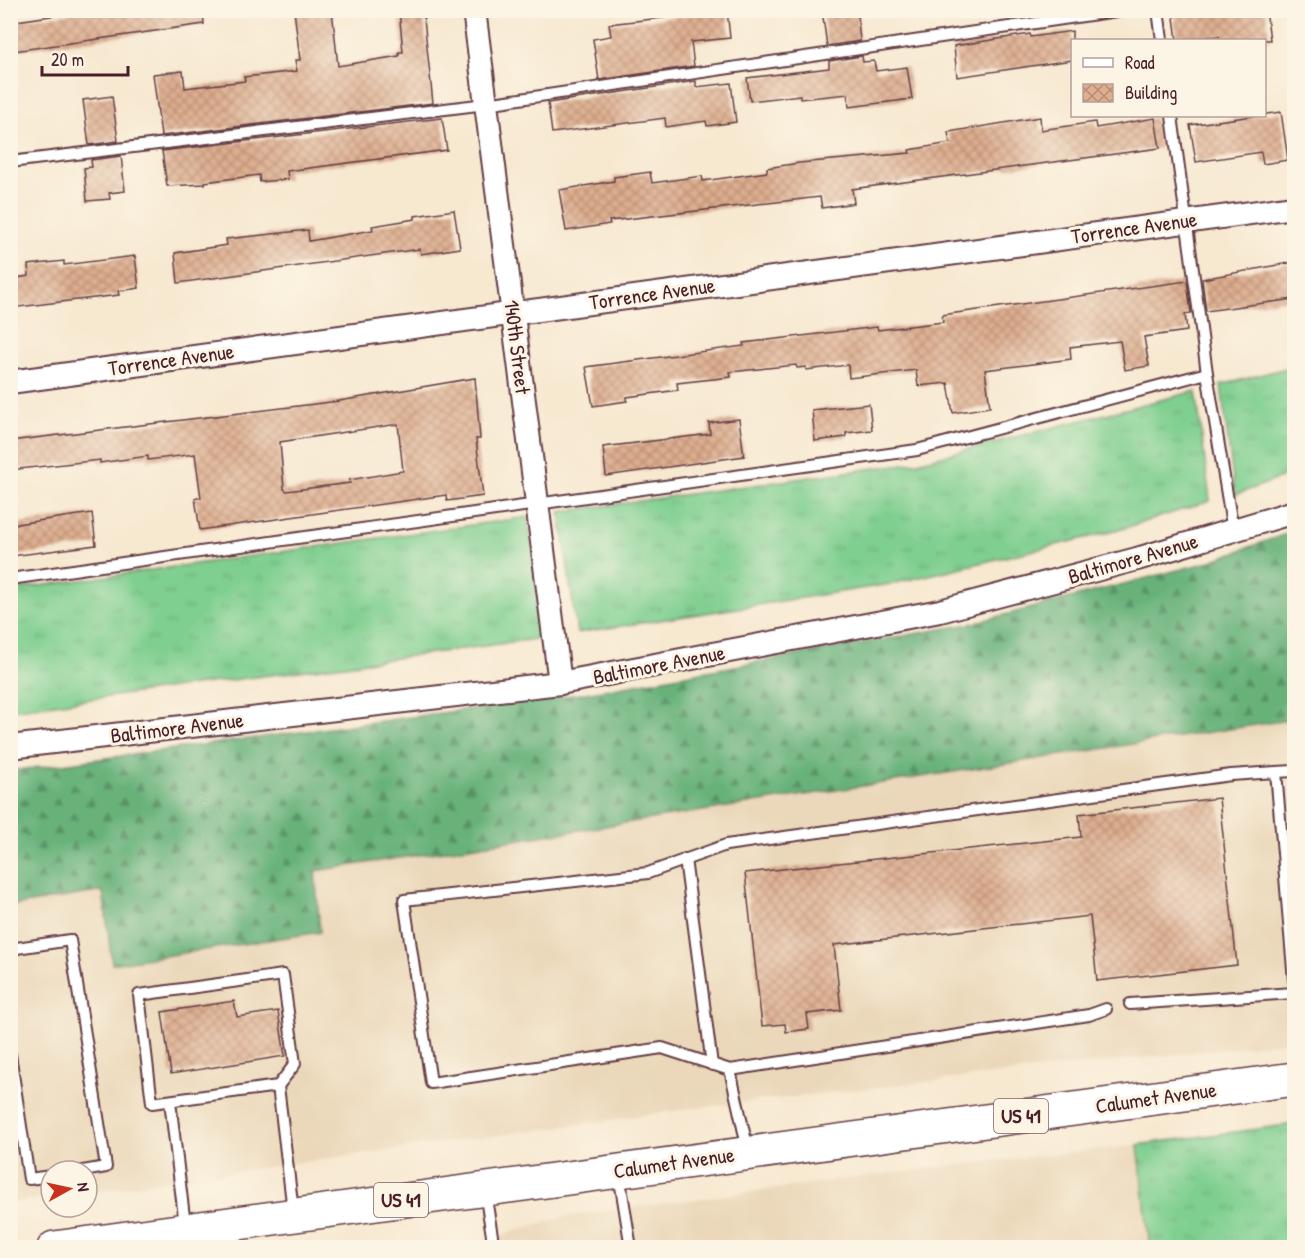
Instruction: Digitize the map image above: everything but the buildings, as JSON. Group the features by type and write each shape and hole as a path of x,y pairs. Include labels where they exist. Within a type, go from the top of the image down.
{"main road":[{"name":"Calumet Avenue","path":"54,1248 1294,1079"}],"street":[{"name":"140th Street","path":"474,10 560,683"},
{"name":"Torrence Avenue","path":"10,381 1294,207"},
{"name":"Baltimore Avenue","path":"10,747 560,683 940,611 1233,531 1294,512"}],"lane":[{"path":"10,162 486,104 1124,10"},
{"path":"1158,10 1162,39"},
{"path":"1172,117 1207,373 1233,531"},
{"path":"10,579 917,450 1207,373"},
{"path":"1106,1009 1089,1015 730,1070 662,1048 431,1083 404,900 648,873 726,845 1231,775 1294,771"},
{"path":"1276,772 1294,981"},
{"path":"686,859 712,1065"},
{"path":"10,949 70,940 106,1167 99,1168"},
{"path":"283,975 295,1065 278,1086 152,1103 139,995 283,975"},
{"path":"1130,1004 1294,993"},
{"path":"10,1054 29,1179 39,1178"},
{"path":"730,1070 748,1154"},
{"path":"278,1086 293,1215"},
{"path":"170,1101 185,1229"},
{"path":"618,1171 631,1248"},
{"path":"485,1189 494,1248"}],"shaded area":[{"path":"1294,719 1294,1041 703,1107 99,1190 99,1159 39,1159 39,1199 11,1203 11,906 103,891 112,963 320,932 314,871"},
{"path":"1138,1145 1150,1247 459,1248 562,1217 930,1168"}],"green space":[{"path":"1294,366 1294,473 1235,495 1221,385"},
{"path":"1196,391 1210,501 1115,531 891,584 577,633 560,512 918,462"},
{"path":"528,517 543,638 11,710 10,590"},
{"path":"1294,531 1294,719 315,871 320,932 112,964 103,891 11,906 11,771 580,694 969,624 1205,563"},
{"path":"1294,1124 1294,1247 1150,1247 1138,1145"}]}
